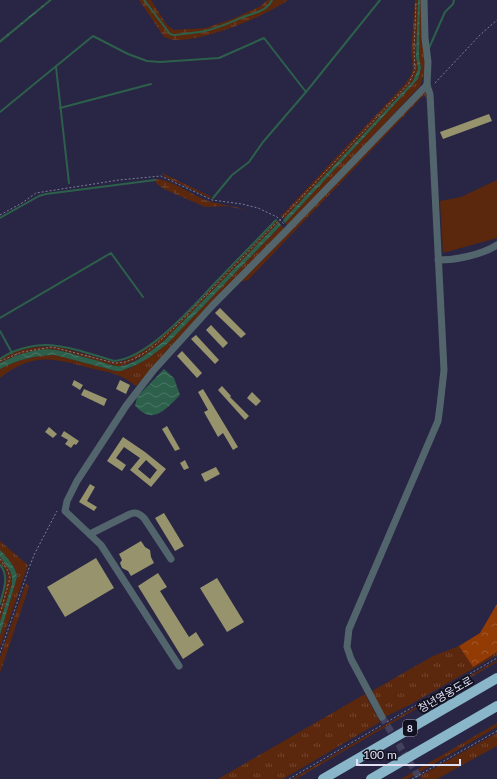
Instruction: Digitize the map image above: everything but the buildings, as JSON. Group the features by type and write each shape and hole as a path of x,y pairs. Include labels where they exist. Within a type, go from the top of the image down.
{"highway":[{"name":"청년영웅도로","path":"323,779 497,678"},
{"name":"8","path":"371,779 497,706"}],"street":[{"path":"382,717 351,659 347,647 349,629 438,421 444,370 430,94 427,85 428,62 425,38 424,0"},
{"path":"179,666 101,545 65,511 67,501 78,481 134,395 157,366 212,306 427,85"},
{"path":"438,260 452,260 481,252 497,244"},
{"path":"90,534 130,514 139,514 144,518 171,559"}],"path":[{"path":"0,362 22,352 52,347 121,363 135,358 174,328 280,220 411,80 415,70 414,49 416,0"},
{"path":"427,85 435,83 480,35 497,20"},
{"path":"0,214 40,192 119,180 161,176 212,200 258,208 280,220 288,229"},
{"path":"0,653 34,555 55,515 59,510 66,506"},
{"path":"0,559 8,571 10,578 0,614"},
{"path":"288,779 497,658"},
{"path":"412,779 497,731"}],"green space":[{"path":"139,0 151,0 167,25 174,30 206,28 232,19 261,6 267,0 288,0 264,14 234,27 202,37 176,40 164,37"},
{"path":"415,0 418,0 416,57 418,69 413,81 284,219 281,216 405,84 411,75 413,68 411,51"},
{"path":"420,0 422,0 425,71 420,86 288,226 285,223 418,79 421,68 419,57"},
{"path":"426,90 427,99 424,95 248,280 239,282"},
{"path":"162,173 212,197 210,198 165,177"},
{"path":"156,179 170,182 205,200 246,210 227,206 205,207 164,189 157,184 155,181"},
{"path":"497,180 497,238 443,253 440,201 461,197"},
{"path":"277,220 279,222 164,341 145,355 127,364 115,366 67,352 50,349 17,355 0,363 0,359 13,352 44,346 59,347 114,362 124,361 134,356 147,348 173,327"},
{"path":"281,225 285,229 172,345 136,386 122,377 111,373 54,360 33,361 23,364 0,378 0,369 13,363 40,356 55,355 116,371 128,369 136,365 147,359 167,344"},
{"path":"0,541 28,565 0,647 0,635 17,577 13,566 0,550"},
{"path":"0,557 9,569 12,576 12,584 0,622 0,608 7,577 5,570 0,563"},
{"path":"26,583 29,587 0,673 0,657"},
{"path":"497,604 497,652 473,667 459,646 480,633"},
{"path":"459,646 473,667 497,652 497,655 413,703 385,717 372,691 433,656"},
{"path":"497,660 497,662 296,779 292,779"},
{"path":"365,694 380,722 283,779 218,779"},
{"path":"497,723 497,727 408,779 401,779"},
{"path":"497,733 497,746 437,779 422,779 420,776"}],"water":[{"path":"49,0 52,0 0,43 0,40"},
{"path":"418,0 420,0 419,57 421,68 418,79 285,223 283,221 284,219 413,81 418,69 416,57"},
{"path":"279,222 281,225 167,344 147,359 136,365 121,371 116,371 55,355 26,359 0,369 0,363 6,360 27,352 49,349 115,366 122,366 133,362 144,356 164,341"},
{"path":"164,369 174,378 180,395 158,414 149,415 143,413 135,406 137,397"},
{"path":"0,550 13,566 17,577 0,635 0,622 12,584 12,577 10,571 0,557"}],"waterway":[{"path":"144,0 170,34 174,35 201,32 220,27 263,10 272,0"},
{"path":"213,198 232,175 249,162 263,142 306,92 380,0"},
{"path":"429,48 445,12 453,4 454,0"},
{"path":"0,112 93,36 128,54 147,61 160,62 219,58 264,38 306,92"},
{"path":"56,67 69,183"},
{"path":"60,108 151,84"},
{"path":"0,218 39,196 46,194 155,180"},
{"path":"0,359 20,349 43,345 71,348 114,361 127,358 141,351 156,341 183,317 276,220"},
{"path":"0,318 111,253 143,297"},
{"path":"0,331 12,353"},
{"path":"0,565 5,574 4,589 0,604"}],"tunnel":[{"path":"382,717 420,779"}]}
